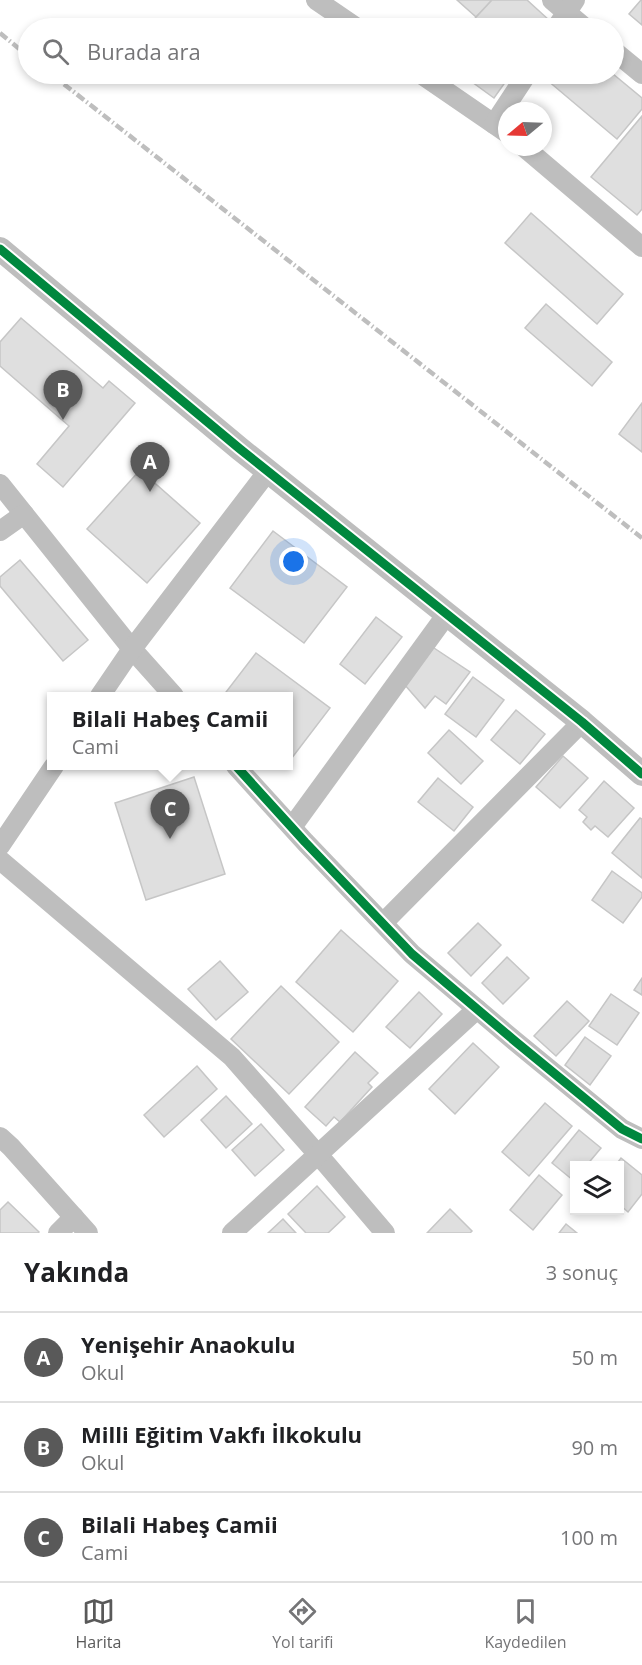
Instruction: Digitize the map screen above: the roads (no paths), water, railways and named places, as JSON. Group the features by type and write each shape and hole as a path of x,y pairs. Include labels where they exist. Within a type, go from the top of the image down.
{"street":[{"path":"316,0 342,18"},
{"path":"624,59 642,74"},
{"path":"436,84 498,127"},
{"path":"513,102 521,84"},
{"path":"535,156 642,247"},
{"path":"0,249 268,471 582,722 642,774"},
{"path":"103,692 132,649 268,471"},
{"path":"0,484 132,649 170,692"},
{"path":"0,531 24,514"},
{"path":"292,827 447,614"},
{"path":"383,923 582,722"},
{"path":"0,846 51,770"},
{"path":"241,770 412,954 621,1129 642,1139"},
{"path":"0,860 232,1057 385,1233"},
{"path":"232,1233 477,1009"},
{"path":"0,1137 88,1233"},
{"path":"58,1233 74,1217"}],"railway":[{"path":"0,33 18,48"},
{"path":"64,84 642,538"}],"place":[{"name":"Milli Eğitim Vakfı İlkokulu","path":"63,420"},
{"name":"Yenişehir Anaokulu","path":"150,492"},
{"name":"Bilali Habeş Camii","path":"170,839"}]}
